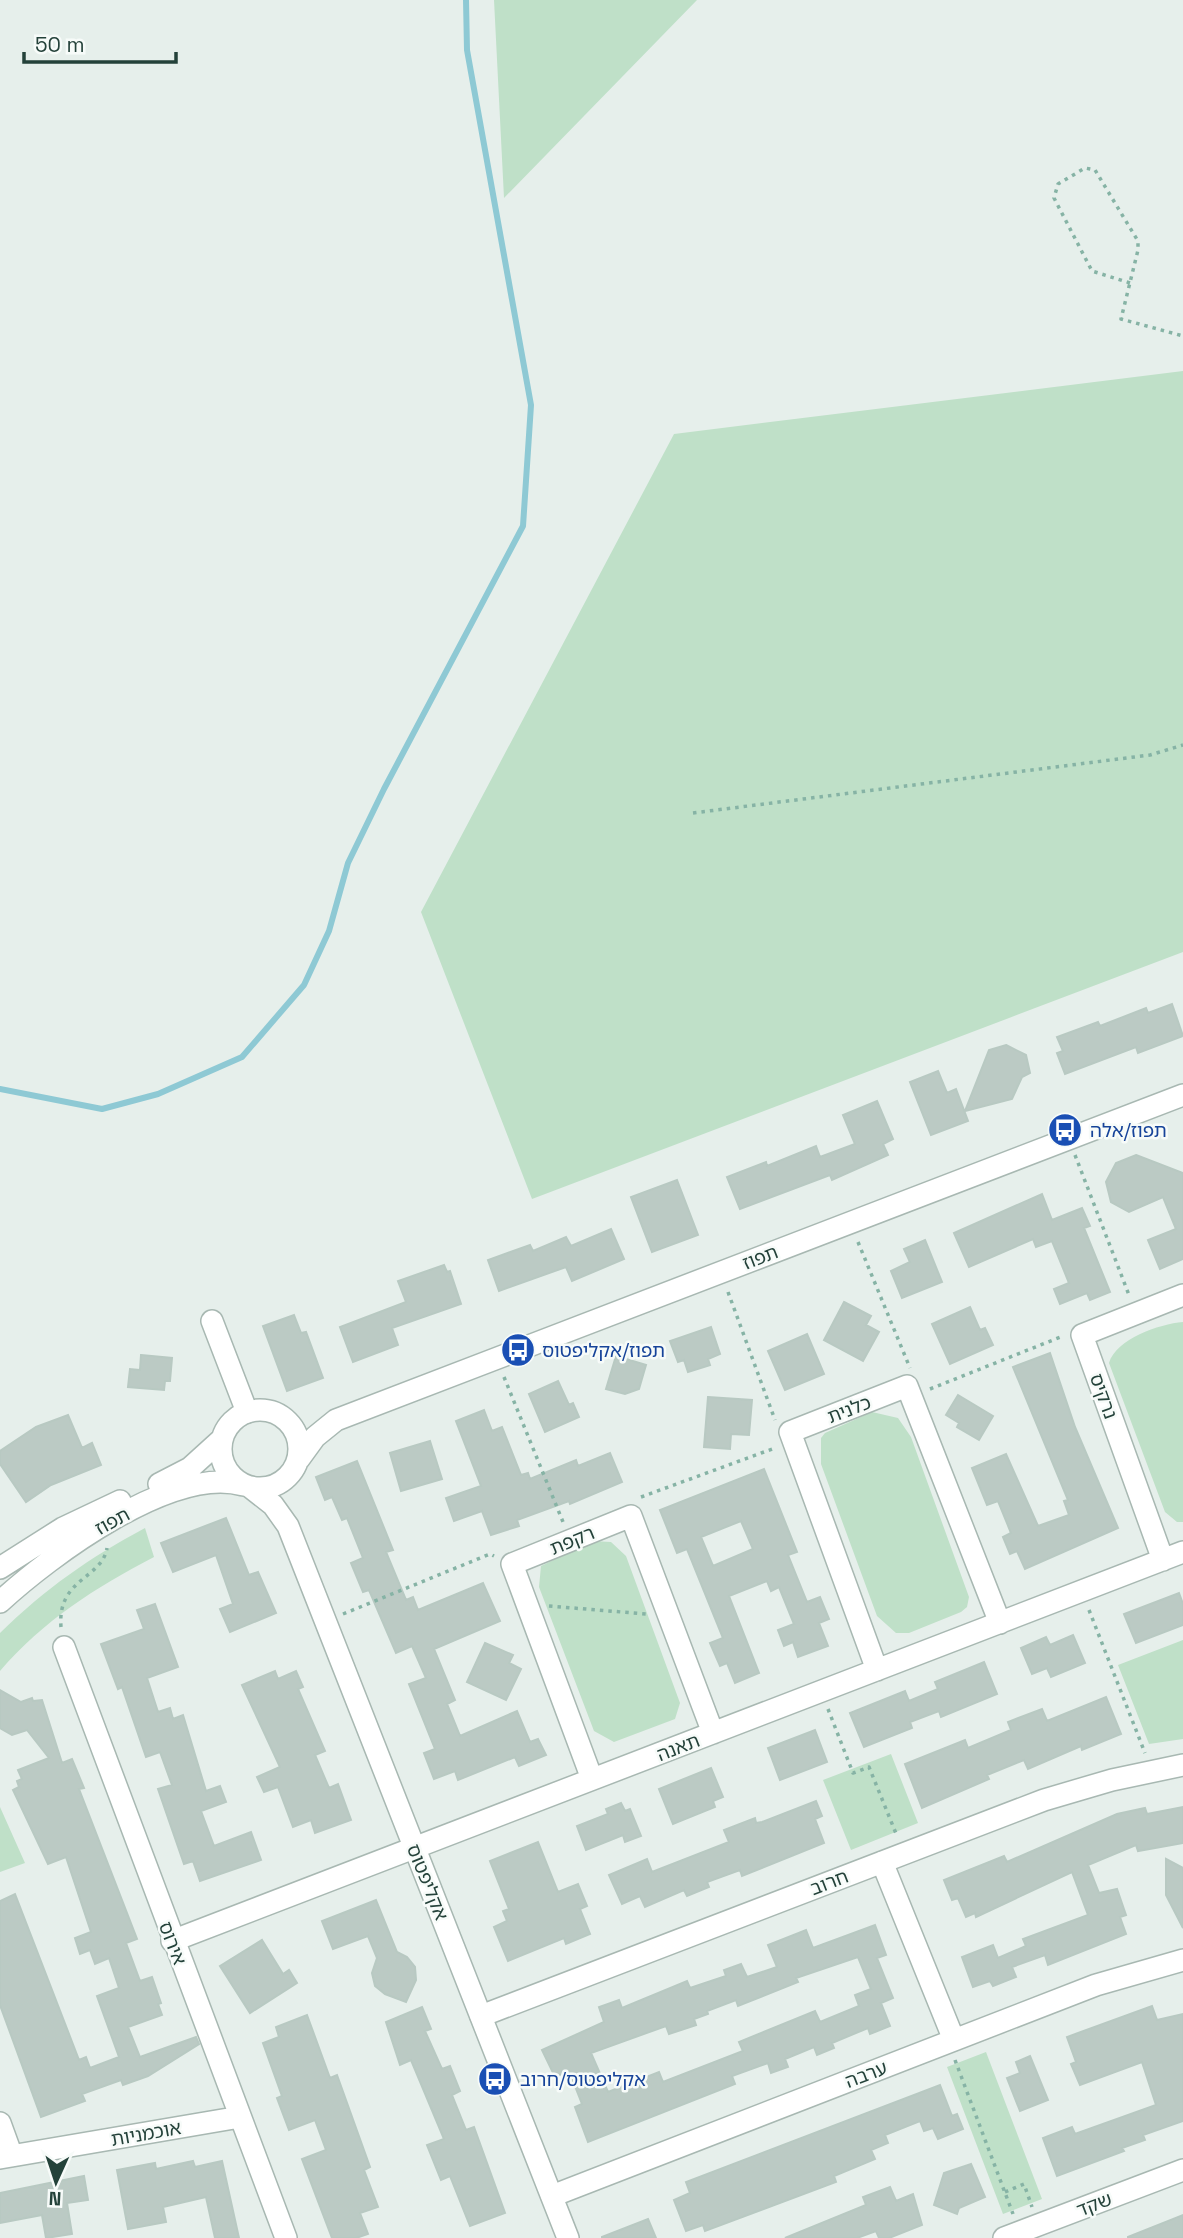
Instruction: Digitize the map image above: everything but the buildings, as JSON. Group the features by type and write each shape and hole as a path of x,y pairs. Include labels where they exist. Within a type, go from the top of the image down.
{"street":[{"name":"תפוז","path":"297,1463 315,1437 336,1420 1183,1095"},
{"path":"1082,1335 1183,1295"},
{"path":"212,1321 247,1412"},
{"name":"נרקיס","path":"1082,1335 1173,1556"},
{"path":"909,1392 1000,1623"},
{"name":"כלנית","path":"792,1437 909,1392"},
{"path":"262,1410 282,1416 298,1436 297,1463 281,1483 266,1488 247,1486 226,1470 221,1455 222,1439 229,1426 247,1412 262,1410"},
{"name":"תפוז","path":"282,1416 304,1421 336,1420"},
{"path":"792,1437 877,1670"},
{"name":"תפוז","path":"0,1567 63,1528 174,1477 203,1459 222,1439"},
{"name":"אקליפטוס","path":"288,1526 288,1499 297,1463"},
{"name":"תפוז","path":"0,1602 42,1566 106,1524 190,1485 220,1481 247,1486"},
{"name":"אקליפטוס","path":"247,1486 272,1505 288,1526 568,2238"},
{"path":"631,1517 713,1733"},
{"name":"רקפת","path":"512,1564 631,1517"},
{"name":"תאנה","path":"172,1941 1173,1556"},
{"path":"512,1564 592,1779"},
{"name":"אירוס","path":"64,1647 172,1941 286,2238"},
{"name":"חרוב","path":"481,2016 1044,1800 1183,1765"},
{"path":"883,1862 951,2041"},
{"name":"ערבה","path":"552,2196 1096,1985 1183,1960"},
{"name":"אוכמניות","path":"0,2123 6,2157 240,2117"},
{"name":"שקד","path":"1012,2235 1183,2170"}],"path":[{"path":"1130,283 1092,271 1054,198 1058,184 1085,168 1095,170 1138,241 1130,283 1121,319 1183,336"},
{"path":"693,813 1150,755 1182,746 1183,751"},
{"path":"1069,1138 1136,1313"},
{"path":"850,1223 911,1371 909,1392 1068,1334 1082,1335"},
{"path":"631,1517 638,1498 792,1437 775,1420 720,1272"},
{"path":"496,1359 570,1541"},
{"path":"64,1647 60,1623 62,1608 72,1587 104,1560 107,1548 106,1524"},
{"path":"325,1621 490,1554 512,1564"},
{"path":"1082,1591 1152,1771"},
{"path":"530,1613 558,1605 669,1616"},
{"path":"821,1692 853,1773 869,1767 905,1854"},
{"path":"951,2041 1012,2235"}],"green space":[{"path":"494,0 697,0 504,198"},
{"path":"1183,371 1183,952 532,1199 421,912 674,434"},
{"path":"1183,1322 1183,1522 1177,1522 1165,1512 1109,1363 1113,1354 1129,1340 1162,1326"},
{"path":"872,1412 898,1418 911,1437 969,1597 967,1607 961,1612 909,1633 896,1633 877,1616 821,1464 821,1438 825,1433"},
{"path":"145,1528 154,1557 71,1606 34,1636 0,1671 0,1633 69,1575"},
{"path":"593,1541 611,1542 626,1556 680,1703 675,1719 614,1742 594,1731 539,1587 541,1566"},
{"path":"1183,1640 1183,1739 1149,1744 1118,1665"},
{"path":"891,1754 918,1823 851,1850 823,1780"},
{"path":"0,1807 25,1863 0,1872"},
{"path":"986,2052 1042,2199 1003,2214 947,2067"}],"waterway":[{"path":"0,1089 102,1109 158,1094 242,1057 304,985 329,931 348,863 384,789 523,526 531,405 467,50 466,0"}],"place":[{"name":"תפוז/אלה","path":"1065,1130"},
{"name":"תפוז/אקליפטוס","path":"518,1350"},
{"name":"אקליפטוס/חרוב","path":"495,2079"}]}
